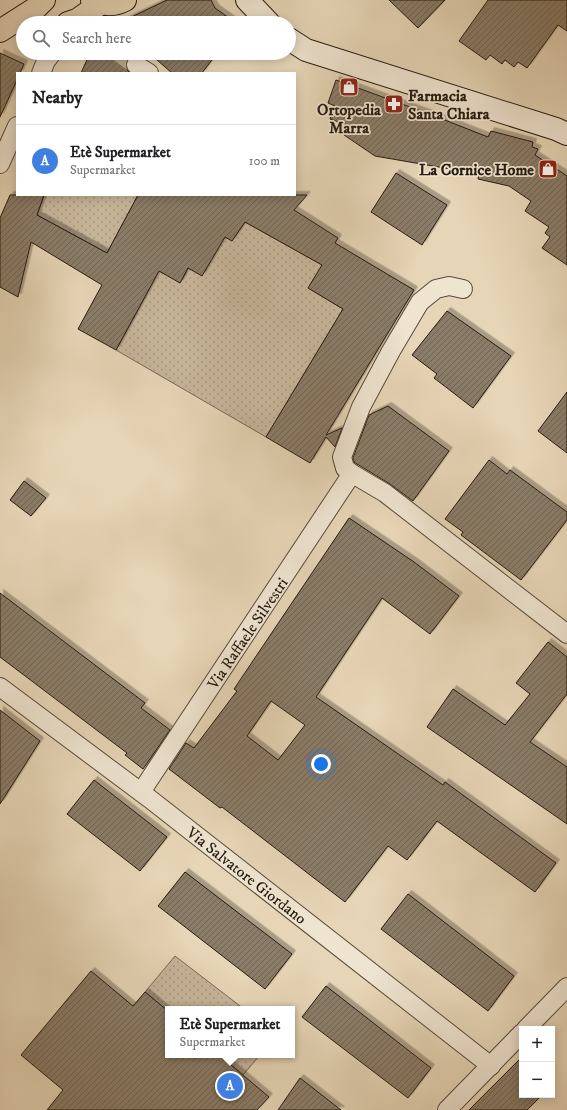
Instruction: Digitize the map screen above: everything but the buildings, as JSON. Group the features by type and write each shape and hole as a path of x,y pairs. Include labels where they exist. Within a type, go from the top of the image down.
{"main road":[{"path":"81,16 96,2 110,5 120,3 125,0"},
{"path":"29,16 40,10"},
{"path":"0,31 16,23"},
{"path":"0,37 16,35"}],"street":[{"path":"247,0 262,16"},
{"path":"296,44 306,50 556,129 567,134"},
{"path":"0,164 16,128"},
{"path":"463,289 450,286 436,289 420,302 391,351 361,407 342,457 345,468 385,493 567,634"},
{"name":"Via Raffaele Silvestri","path":"141,792 339,494 351,473"},
{"name":"Via Salvatore Giordano","path":"0,686 141,792 491,1066"},
{"path":"529,1026 567,987"},
{"path":"447,1110 519,1036"}],"shaded area":[{"path":"44,196 137,196 107,253 37,215"},
{"path":"198,222 232,241 245,222 322,265 308,288 343,309 266,437 116,350 142,302 157,270 181,282 188,268"},
{"path":"175,956 240,1006 165,1006 165,1009 145,992"},
{"path":"223,1058 257,1058 243,1075"}],"tunnel":[{"path":"129,60 136,65"}],"place":[{"name":"Ortopedia Marra","path":"349,87"},
{"name":"Farmacia Santa Chiara","path":"394,104"},
{"name":"La Cornice Home","path":"548,169"},
{"name":"Etè Supermarket","path":"230,1086"}]}
